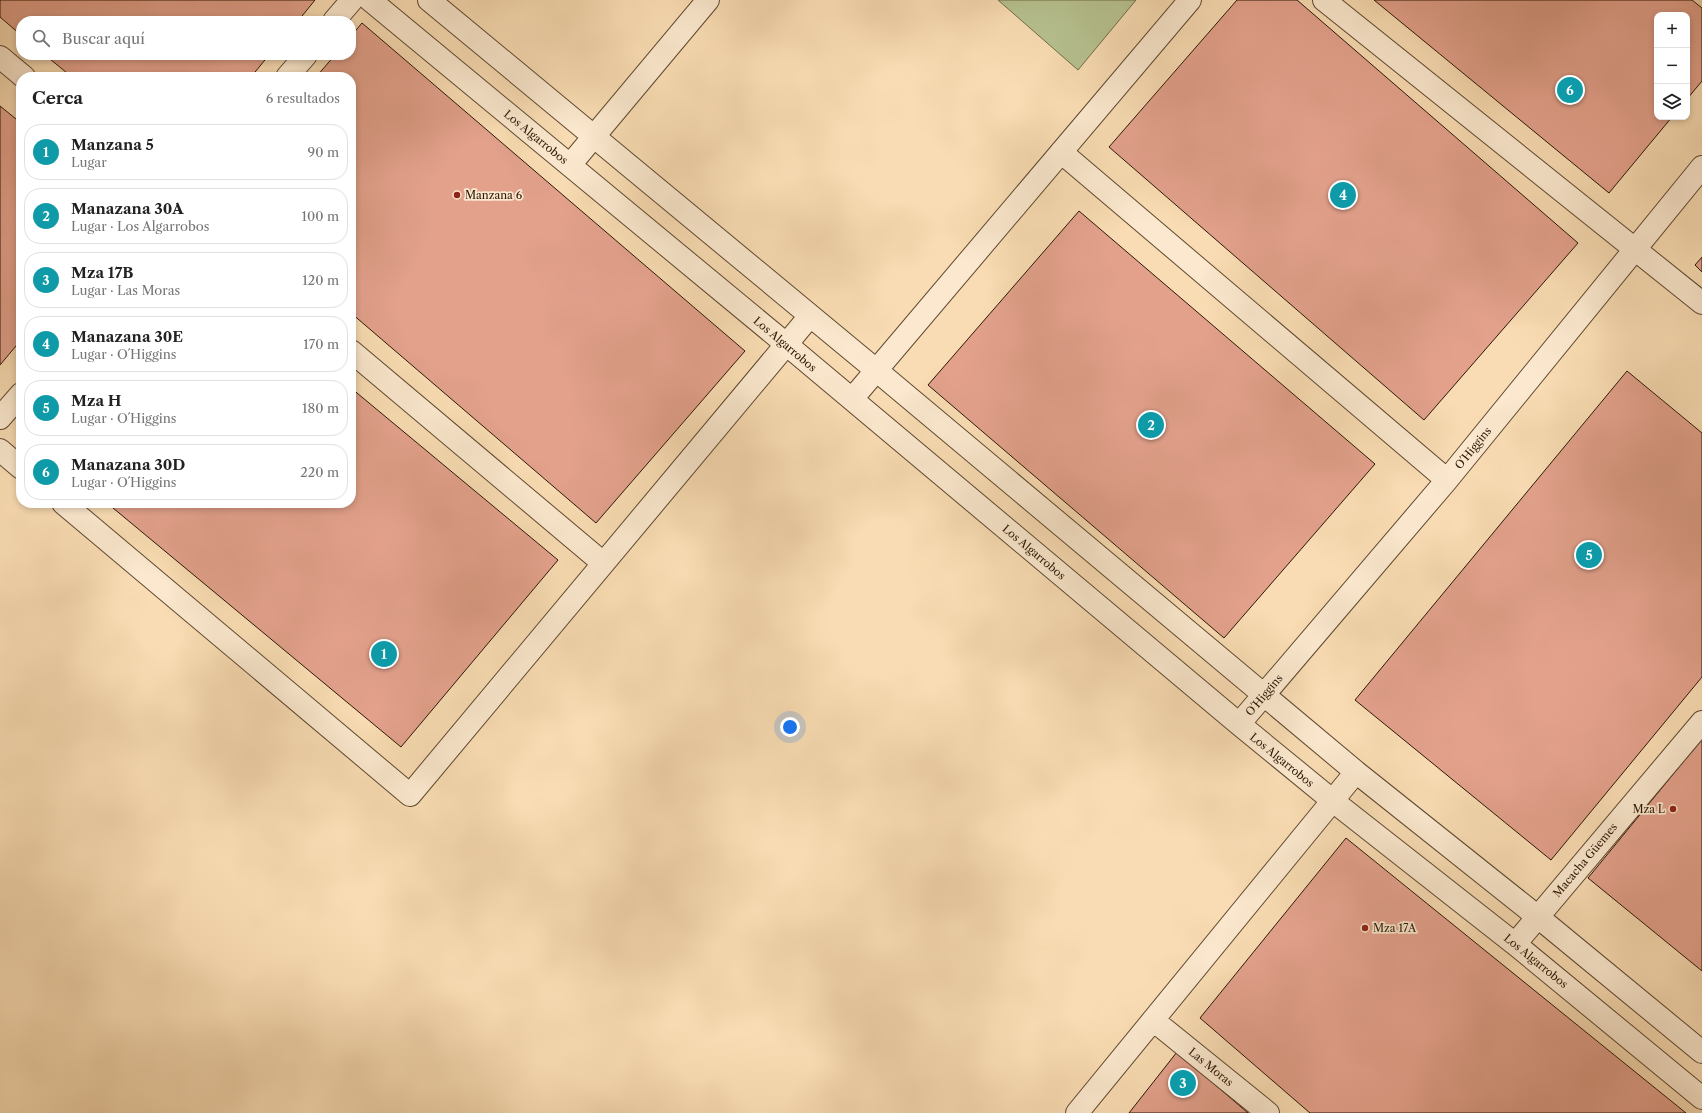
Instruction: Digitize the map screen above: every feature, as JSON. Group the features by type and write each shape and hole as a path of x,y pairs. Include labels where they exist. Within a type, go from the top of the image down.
{"street":[{"path":"338,16 352,0"},
{"name":"Los Algarrobos","path":"370,0 786,344 1239,724 1333,801 1515,944 1702,1098"},
{"path":"429,0 876,370 1356,772 1538,917 1702,1052"},
{"path":"570,165 708,0"},
{"path":"852,399 1190,0"},
{"path":"1324,0 1702,303"},
{"path":"0,57 18,72"},
{"path":"291,72 302,60"},
{"path":"1061,152 1447,480"},
{"name":"O´Higgins","path":"1239,724 1447,480 1702,167"},
{"path":"69,508 410,795 810,316"},
{"path":"356,355 603,563"},
{"path":"0,418 16,400"},
{"path":"0,450 16,464"},
{"name":"Macacha Güemes","path":"1515,944 1702,722"},
{"path":"1077,1113 1356,772"},
{"name":"Las Moras","path":"1153,1020 1268,1113"}],"green space":[{"path":"998,0 1136,0 1078,70"}],"building":[{"path":"0,0 315,0 302,16 16,16 16,31 0,17"},
{"path":"1237,0 1297,0 1578,243 1424,420 1109,147"},
{"path":"1374,0 1692,0 1702,8 1702,81 1690,95 1690,12 1654,12 1654,120 1670,120 1609,193"},
{"name":"Manzana 6","path":"362,23 745,351 596,523 356,317 356,72 320,72 331,60 356,60 356,30"},
{"path":"51,60 265,60 255,72 66,72"},
{"path":"0,106 16,119 16,346 0,365"},
{"path":"1079,211 1375,464 1224,638 928,385"},
{"path":"1702,257 1702,272 1695,265"},
{"path":"1627,371 1702,433 1702,677 1551,860 1355,700"},
{"path":"356,392 558,560 401,747 113,508 356,508"},
{"name":"Mza L","path":"1702,739 1702,971 1588,878"},
{"name":"Mza 17A","path":"1346,838 1686,1113 1310,1113 1200,1018"},
{"path":"1177,1052 1248,1113 1129,1113"}],"place":[{"name":"Manazana 30D","path":"1570,90"},
{"name":"Manzana 6","path":"457,195"},
{"name":"Manazana 30E","path":"1343,195"},
{"name":"Manazana 30A","path":"1151,425"},
{"name":"Mza H","path":"1589,555"},
{"name":"Manzana 5","path":"384,654"},
{"name":"Mza L","path":"1673,809"},
{"name":"Mza 17A","path":"1365,928"},
{"name":"Mza 17B","path":"1183,1083"}]}
